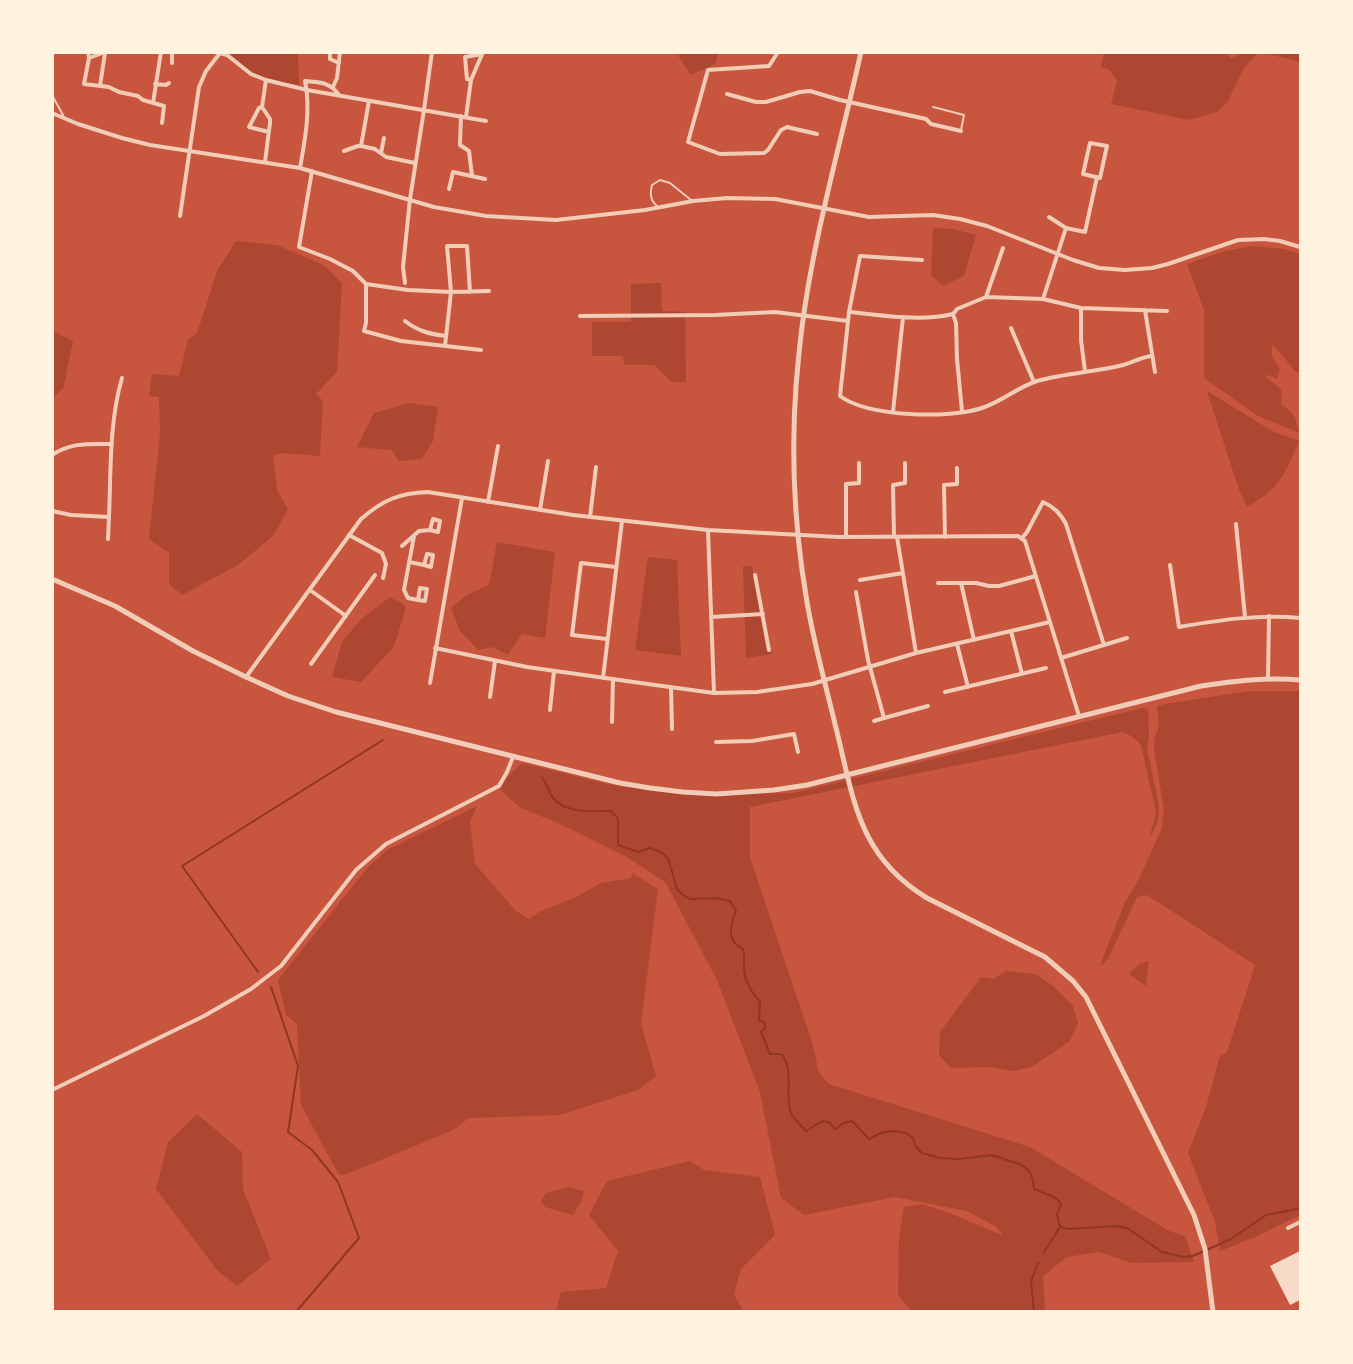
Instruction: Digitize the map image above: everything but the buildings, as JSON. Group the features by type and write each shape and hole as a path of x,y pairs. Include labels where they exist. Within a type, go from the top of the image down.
{"street":[{"path":"88,52 89,58 84,84 109,87 164,106 162,123"},
{"path":"153,103 160,52"},
{"path":"172,52 172,63"},
{"path":"330,52 330,59 339,64"},
{"path":"333,87 337,78 340,52"},
{"path":"405,283 403,267 410,200 432,52"},
{"path":"778,52 769,66 708,70 688,142 720,154 756,154 764,153 768,150 780,130 787,127 818,134"},
{"path":"861,52 825,209 804,315 798,354 794,430 798,535 807,603 824,681 848,775 864,829 873,848 897,878 927,898 1045,957 1073,981 1086,997 1194,1215 1208,1261 1213,1312"},
{"path":"89,58 105,53 100,86"},
{"path":"180,216 199,87 206,71 218,53 228,55 251,74 266,80 339,96 486,121"},
{"path":"471,80 467,79 465,57 482,53"},
{"path":"472,176 469,151 460,145 463,117 471,80 482,53"},
{"path":"265,162 270,119 262,107 266,80"},
{"path":"300,168 306,137 307,90 305,81 324,83 333,87 339,96"},
{"path":"156,84 166,85 169,83"},
{"path":"727,94 756,102 766,102 810,91 926,119 931,124 961,131"},
{"path":"361,146 369,101"},
{"path":"262,107 259,108 249,127 269,132"},
{"path":"52,112 66,119 122,138 150,145 300,168 410,200 452,210 503,218 556,220 693,201 727,198 775,199 869,217 934,215 960,219 987,226 1058,255 1099,268 1125,270 1152,268 1216,247 1245,240 1264,239 1280,241 1300,247"},
{"path":"381,153 384,138"},
{"path":"1090,142 1107,146 1100,178 1097,177 1083,174 1090,142"},
{"path":"344,151 361,146 375,150 386,157 415,163"},
{"path":"312,171 300,247 353,271 366,284 408,290 490,291"},
{"path":"449,190 453,172 485,178"},
{"path":"1049,217 1066,228 1085,232 1097,177"},
{"path":"1043,298 1066,228"},
{"path":"445,346 451,292 447,246 467,246 470,292"},
{"path":"986,297 1003,248"},
{"path":"922,260 860,256 848,321 840,396 846,401 873,409 893,412 933,414 962,411 981,408 1034,382 1057,376 1124,365 1145,356 1152,356"},
{"path":"366,284 366,323 364,331 401,341 481,350"},
{"path":"850,312 903,317 942,316 952,314 957,309 986,297 1043,298 1081,308 1167,311"},
{"path":"1081,308 1081,340 1085,371"},
{"path":"1145,310 1155,372"},
{"path":"580,316 708,315 775,312 848,321"},
{"path":"952,314 956,323 962,411"},
{"path":"893,412 903,317"},
{"path":"405,321 426,333 446,336"},
{"path":"1010,328 1034,382"},
{"path":"108,540 112,444 117,394 122,378"},
{"path":"52,455 72,446 112,444"},
{"path":"488,502 498,446"},
{"path":"540,510 548,461"},
{"path":"846,537 846,484 859,483 859,463"},
{"path":"905,464 905,483 893,485 896,537 916,653"},
{"path":"590,517 596,468"},
{"path":"945,537 944,485 957,484 956,468"},
{"path":"246,678 361,520 380,504 398,496 408,493 428,492 590,517 708,530 846,537 1014,536 1022,538 1025,542 1080,716"},
{"path":"430,683 462,498"},
{"path":"1037,499 1053,507 1066,524 1104,645"},
{"path":"1022,538 1042,502"},
{"path":"52,511 71,515 109,517"},
{"path":"603,678 622,521"},
{"path":"1236,524 1245,617"},
{"path":"402,546 419,531 430,530"},
{"path":"708,530 714,693"},
{"path":"349,535 382,553 386,564 384,578"},
{"path":"414,536 405,594 408,598 418,600"},
{"path":"409,562 424,565"},
{"path":"607,640 572,635 574,617 581,563 616,567"},
{"path":"1170,565 1179,627"},
{"path":"860,580 903,573"},
{"path":"311,664 375,575"},
{"path":"755,575 769,650"},
{"path":"938,583 976,583 999,586 1036,576"},
{"path":"52,579 115,606 192,651 246,678 288,696 336,712 513,757 620,783 683,792 716,794 774,790 807,785 1201,686 1234,681 1300,680"},
{"path":"961,583 974,640"},
{"path":"310,590 346,616"},
{"path":"856,592 870,666 884,718"},
{"path":"711,617 762,614"},
{"path":"1268,679 1269,616"},
{"path":"1173,628 1245,617 1300,618"},
{"path":"435,648 495,661 603,678 714,693 757,692 824,681 916,653 1050,622"},
{"path":"1011,631 1022,674"},
{"path":"1062,658 1127,638"},
{"path":"957,644 968,686"},
{"path":"490,697 495,661"},
{"path":"945,692 1046,668"},
{"path":"550,710 554,671"},
{"path":"612,722 613,679"},
{"path":"671,687 672,729"},
{"path":"874,721 928,706"},
{"path":"716,742 752,741 794,734 798,752"},
{"path":"52,1090 204,1016 251,989 280,966 356,870 386,844 499,786 513,757"},
{"path":"1288,1228 1300,1222"}],"lane":[{"path":"52,95 66,119"},
{"path":"934,107 964,115 961,131"},
{"path":"659,207 653,203 651,191 652,185 660,180 670,183 693,201"}],"path":[{"path":"1296,1312 1300,1310"}],"shaded area":[{"path":"233,52 298,53 299,90 261,80 231,55"},
{"path":"679,52 719,53 715,64 691,75 679,57"},
{"path":"1104,53 1227,53 1231,59 1242,53 1257,53 1244,68 1227,103 1217,112 1189,120 1111,104 1117,81 1110,70 1101,67"},
{"path":"1264,53 1300,53 1300,62"},
{"path":"933,228 953,229 976,235 964,276 943,286 931,276"},
{"path":"236,241 277,245 323,265 342,283 337,372 316,394 323,401 320,456 281,453 273,456 277,490 288,509 273,536 238,565 182,595 169,584 169,553 149,539 160,434 159,397 149,396 152,374 179,376 188,340 197,333 217,271"},
{"path":"1252,246 1284,249 1300,254 1300,372 1296,372 1272,345 1272,356 1280,370 1277,379 1269,375 1265,376 1282,390 1281,405 1293,415 1300,433 1258,416 1204,378 1204,310 1187,264 1225,251"},
{"path":"661,283 662,311 685,312 686,382 672,382 654,365 624,365 623,356 592,356 592,322 631,322 631,284"},
{"path":"53,331 73,341 63,389 53,397"},
{"path":"1207,391 1272,431 1299,441 1280,480 1267,494 1247,507 1238,487"},
{"path":"409,403 438,407 433,441 422,459 399,461 391,450 357,447 374,413"},
{"path":"497,542 555,552 545,638 522,634 508,655 492,647 478,650 460,631 451,608 465,596 489,585"},
{"path":"648,557 677,560 681,656 635,650"},
{"path":"743,566 752,566 767,652 772,652 772,654 746,658"},
{"path":"390,597 406,606 392,649 361,682 332,677 342,642 360,620"},
{"path":"1249,691 1300,691 1300,1215 1255,1237 1220,1251 1215,1222 1188,1153 1206,1107 1220,1056 1227,1052 1255,965 1147,895 1137,897 1108,959 1104,964 1100,965 1125,902 1137,883 1162,828 1164,810 1154,749 1159,725 1157,706"},
{"path":"1142,708 1148,709 1149,735 1147,748 1159,806 1158,821 1149,840 1156,812 1141,745 1133,737 1123,732 750,807 750,857 812,1042 819,1073 829,1084 1030,1147 1169,1231 1185,1236 1194,1262 1131,1263 1099,1252 1067,1257 1043,1276 1045,1311 911,1311 898,1295 899,1238 904,1207 922,1204 952,1214 1004,1236 995,1226 967,1211 895,1197 804,1215 781,1198 760,1092 717,980 665,882 625,856 558,823 521,808 500,790 507,777 522,763 607,784 689,795 793,793"},
{"path":"477,806 470,822 475,864 516,911 529,919 539,912 574,898 601,883 631,878 632,873 658,889 641,1024 656,1076 638,1090 560,1115 469,1118 453,1130 347,1174 339,1175 301,1105 297,1024 286,1015 278,980 368,867 387,850"},
{"path":"1149,961 1146,986 1129,974 1139,964"},
{"path":"1006,971 1036,974 1053,986 1073,1006 1078,1023 1070,1041 1032,1067 1013,1071 988,1067 951,1068 939,1055 940,1032 981,977 993,979"},
{"path":"197,1114 242,1152 243,1189 271,1259 237,1286 217,1270 156,1189 168,1142"},
{"path":"690,1161 704,1170 760,1177 775,1235 741,1269 734,1294 743,1311 556,1311 561,1292 606,1288 618,1251 589,1215 607,1181"},
{"path":"569,1187 584,1191 582,1200 573,1215 545,1207 541,1201 546,1193"}],"waterway":[{"path":"258,972 182,866 383,740"},
{"path":"542,777 553,798 565,807 588,811 611,811 618,818 618,845 638,852 650,848 661,852 668,858 677,889 684,896 691,899 716,898 730,901 736,911 731,933 734,942 743,949 745,977 751,990 760,1001 759,1020 765,1023 765,1028 761,1032 770,1054 782,1054 786,1062 789,1077 788,1098 791,1113 806,1131 822,1121 829,1122 835,1129 844,1123 852,1121 869,1139 881,1133 893,1131 906,1133 913,1138 916,1147 922,1153 940,1158 958,1159 992,1155 1022,1165 1029,1171 1034,1189 1056,1198 1061,1204 1057,1214 1060,1227 1069,1229 1116,1226 1127,1228 1162,1252 1183,1257 1193,1256 1231,1239 1266,1215 1300,1207"},
{"path":"271,987 298,1066 288,1132 312,1150 338,1182 359,1238 296,1312"},
{"path":"1044,1252 1060,1227"},
{"path":"1034,1312 1031,1281 1038,1263"}]}
